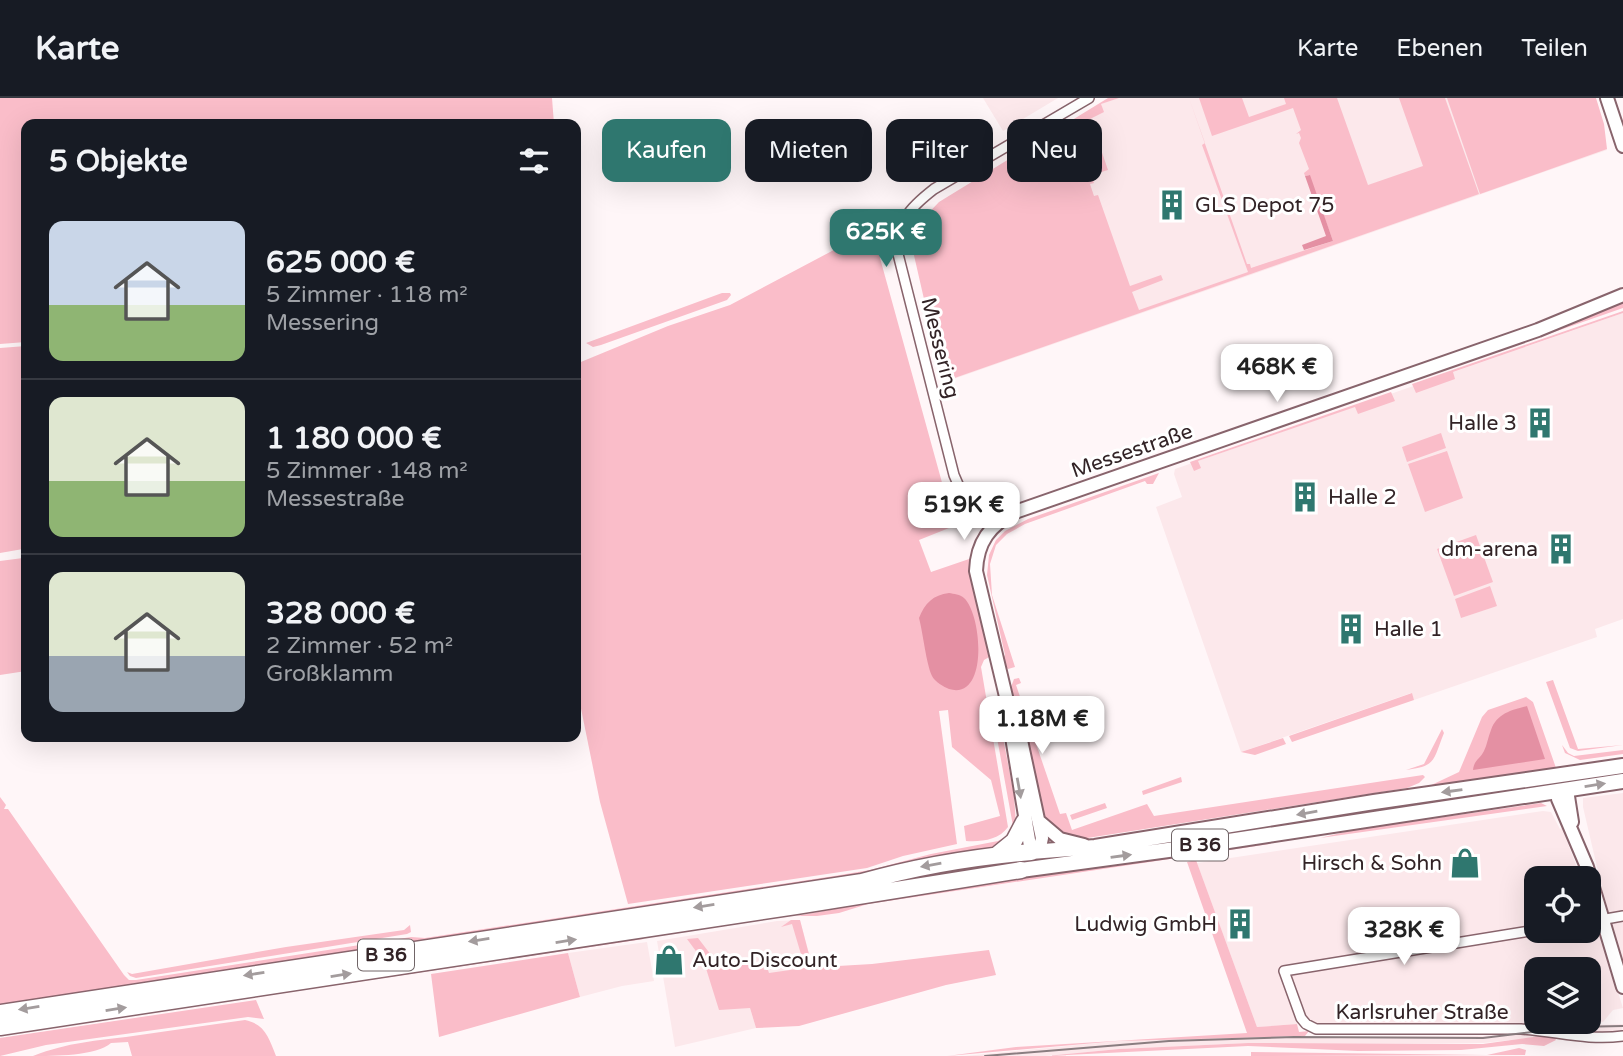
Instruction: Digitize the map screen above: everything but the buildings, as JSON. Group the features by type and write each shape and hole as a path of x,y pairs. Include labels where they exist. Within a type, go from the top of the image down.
{"highway":[{"path":"998,854 1014,841 1031,820"},
{"name":"B 36","path":"0,1013 862,882 925,865 998,854 1035,854"},
{"name":"B 36","path":"0,1027 1021,870"}],"main road":[{"name":"B 36","path":"1021,870 1523,796 1559,786 1578,774 1623,766"},
{"name":"B 36","path":"1035,854 1095,847 1374,802 1623,781"},
{"path":"1021,870 1035,854 1053,865"}],"street":[{"name":"Messering","path":"992,528 964,498 954,475 898,254 899,234 903,221 914,205 934,189 1089,98"},
{"path":"1607,98 1623,146"},
{"name":"Messestraße","path":"1582,312 1623,285"},
{"name":"Messestraße","path":"992,528 1015,512 1538,330 1623,295"},
{"path":"992,528 978,550 976,571 1008,705 1008,723 1031,820 1035,854"},
{"path":"1559,786 1558,799 1574,833"},
{"path":"1559,786 1623,986"},
{"path":"1523,796 1542,798 1562,811"},
{"path":"1031,820 1060,839 1095,847"},
{"path":"1602,919 1623,916"},
{"name":"Karlsruher Straße","path":"1524,932 1284,971 1298,1011 1306,1024 1316,1029 1521,1029 1544,1030 1575,1037 1623,1036"}],"shaded area":[{"path":"0,98 552,98 554,119 21,119 21,342 0,344"},
{"path":"983,98 1058,98 1023,119 1007,119 1007,129 1003,131"},
{"path":"1108,98 1119,98 1101,104 1104,112 1090,119 1074,119"},
{"path":"1111,98 1590,98 1607,150 948,381 914,242 1007,173 1007,182 1102,182 1102,119 1076,119"},
{"path":"1199,98 1242,98 1249,117 1286,104 1284,98 1337,98 1368,185 1423,166 1399,98 1445,98 1479,194 943,382 913,251 913,239 918,224 939,202 972,182 993,182 993,169 1007,160 1007,182 1094,182 1090,184 1094,196 1098,195 1130,286 1161,275 1163,280 1132,292 1139,310 1248,272 1202,145 1205,143 1247,264 1250,264 1251,268 1333,241 1309,175 1305,176 1304,173 1309,169 1299,143 1301,138 1299,133 1296,134 1301,130 1293,108 1212,136"},
{"path":"1447,98 1596,98 1604,124 1607,149 1480,194"},
{"path":"1102,153 1108,170 1102,172"},
{"path":"1310,175 1333,241 1304,250 1302,245 1326,236 1305,176"},
{"path":"881,225 880,258 954,526 919,540 931,572 972,558 991,656 984,660 981,667 1008,827 1000,835 989,839 966,841 964,826 1000,816 991,780 952,747 948,710 939,711 957,844 903,856 867,868 628,904 600,802 581,709 581,362 668,326 730,305"},
{"path":"722,293 731,295 727,300 601,345 593,347 586,343"},
{"path":"1623,302 1623,308 1445,370 1455,363"},
{"path":"1623,311 1453,372 1455,379 1416,393 1412,384"},
{"path":"1623,313 1623,619 1595,629 1597,637 1414,700 1411,693 1241,752 1156,507 1182,497 1174,474 1175,469"},
{"path":"21,346 21,549 0,553 0,348"},
{"path":"1391,392 1395,401 1358,414 1355,407 1198,461 1201,468 1194,471 1190,462"},
{"path":"1441,433 1446,448 1407,462 1402,447"},
{"path":"1447,451 1463,498 1425,512 1408,464"},
{"path":"1159,473 1153,484 1147,484 1145,481 1025,524 1007,534 996,545 990,564 992,595 1015,667 1008,669 1001,661 1005,655 987,575 989,555 996,540 1005,531 1028,519"},
{"path":"1476,535 1493,582 1454,596 1437,549"},
{"path":"21,558 21,672 0,675 0,561"},
{"path":"1490,586 1497,606 1461,618 1455,599"},
{"path":"949,593 962,597 970,607 978,637 976,670 971,682 962,689 949,689 932,676 919,618 930,601"},
{"path":"1019,678 1021,683 1016,685 1060,814 1066,813 1072,830 1147,804 1154,816 1423,775 1425,777 1407,788 1074,838 1052,827 1041,811 1011,687 1014,679"},
{"path":"1553,680 1578,749 1623,745 1578,751 1570,748 1546,682"},
{"path":"1412,693 1414,700 1292,742 1289,736"},
{"path":"1526,697 1533,702 1556,768 1425,788 1459,772 1482,717 1488,710"},
{"path":"995,706 1014,795 1016,824 1014,832 994,848 919,860 871,873 0,1006 0,797 6,805 4,809 8,809 124,975 129,980 136,980 834,876 998,841 1010,834 1013,826 992,710"},
{"path":"1527,706 1545,759 1473,770 1497,720 1506,713"},
{"path":"1442,729 1444,733 1429,764 1406,770 1424,764"},
{"path":"1283,738 1286,744 1255,755 1241,752"},
{"path":"1562,745 1574,756 1623,750 1623,754 1580,760 1565,753"},
{"path":"1181,777 1182,782 1143,795 1142,791"},
{"path":"1542,784 1434,805 1053,861 1047,859 1286,824"},
{"path":"1623,793 1623,964 1604,897 1601,866 1597,866 1583,798"},
{"path":"1105,803 1107,808 1072,820 1070,815"},
{"path":"1541,803 1547,806 1320,838 1353,830"},
{"path":"1543,811 1551,812 1560,829 1562,828 1576,866 1524,866 1524,943 1601,943 1601,939 1623,1008 1613,1010 1601,1022 1601,957 1524,957 1524,1025 1297,1024 1257,1027 1197,863"},
{"path":"1269,841 1270,844 868,904 839,913 796,916 846,907 860,901"},
{"path":"1196,860 1257,1027 1297,1024 1299,1032 1309,1031 1305,1036 1118,1041 947,1056 1016,1047 1247,1033 1187,862"},
{"path":"791,920 800,920 812,966 797,963 803,961 792,924 781,927"},
{"path":"800,920 813,968 714,990 716,997 750,1008 756,1028 675,1047 657,941 777,921"},
{"path":"410,925 411,932 407,934 136,978 127,972 132,974 404,930"},
{"path":"698,938 721,968 762,962 764,970 769,973 797,969 797,966 804,968 872,964 989,950 996,975 946,985 799,1026 756,1028 750,1008 719,1010 704,962 687,939"},
{"path":"644,939 0,1035 0,1032 600,941"},
{"path":"647,942 654,981 580,997 568,953"},
{"path":"568,953 580,997 439,1037 431,974"},
{"path":"256,1000 264,1019 248,1017 46,1045 0,1056 0,1038"},
{"path":"245,1020 262,1028 276,1056 132,1056 128,1042 111,1043 85,1053 33,1056 82,1043"},
{"path":"1623,1024 1622,1031 1601,1032 1601,1025"},
{"path":"1519,1033 1545,1036 1484,1043 1248,1043 1119,1049 1046,1056 965,1056 1190,1037 1483,1036"},
{"path":"1548,1035 1556,1040 1544,1046 1522,1044 1461,1050 1358,1051 1248,1046 1046,1056 1119,1049 1248,1043 1483,1044"},
{"path":"1519,1048 1526,1050 1525,1055 1251,1056 1251,1052 1487,1055"}],"tram line":[{"path":"985,1056 1169,1041 1294,1037 1483,1038 1572,1027 1623,1026"}],"place":[{"name":"GLS Depot 75","path":"1172,205"},
{"name":"Halle 3","path":"1540,423"},
{"name":"Halle 2","path":"1305,497"},
{"name":"dm-arena","path":"1561,549"},
{"name":"Halle 1","path":"1351,629"},
{"name":"Hirsch & Sohn","path":"1465,863"},
{"name":"Ludwig GmbH","path":"1240,924"},
{"name":"Auto-Discount","path":"669,960"}]}
